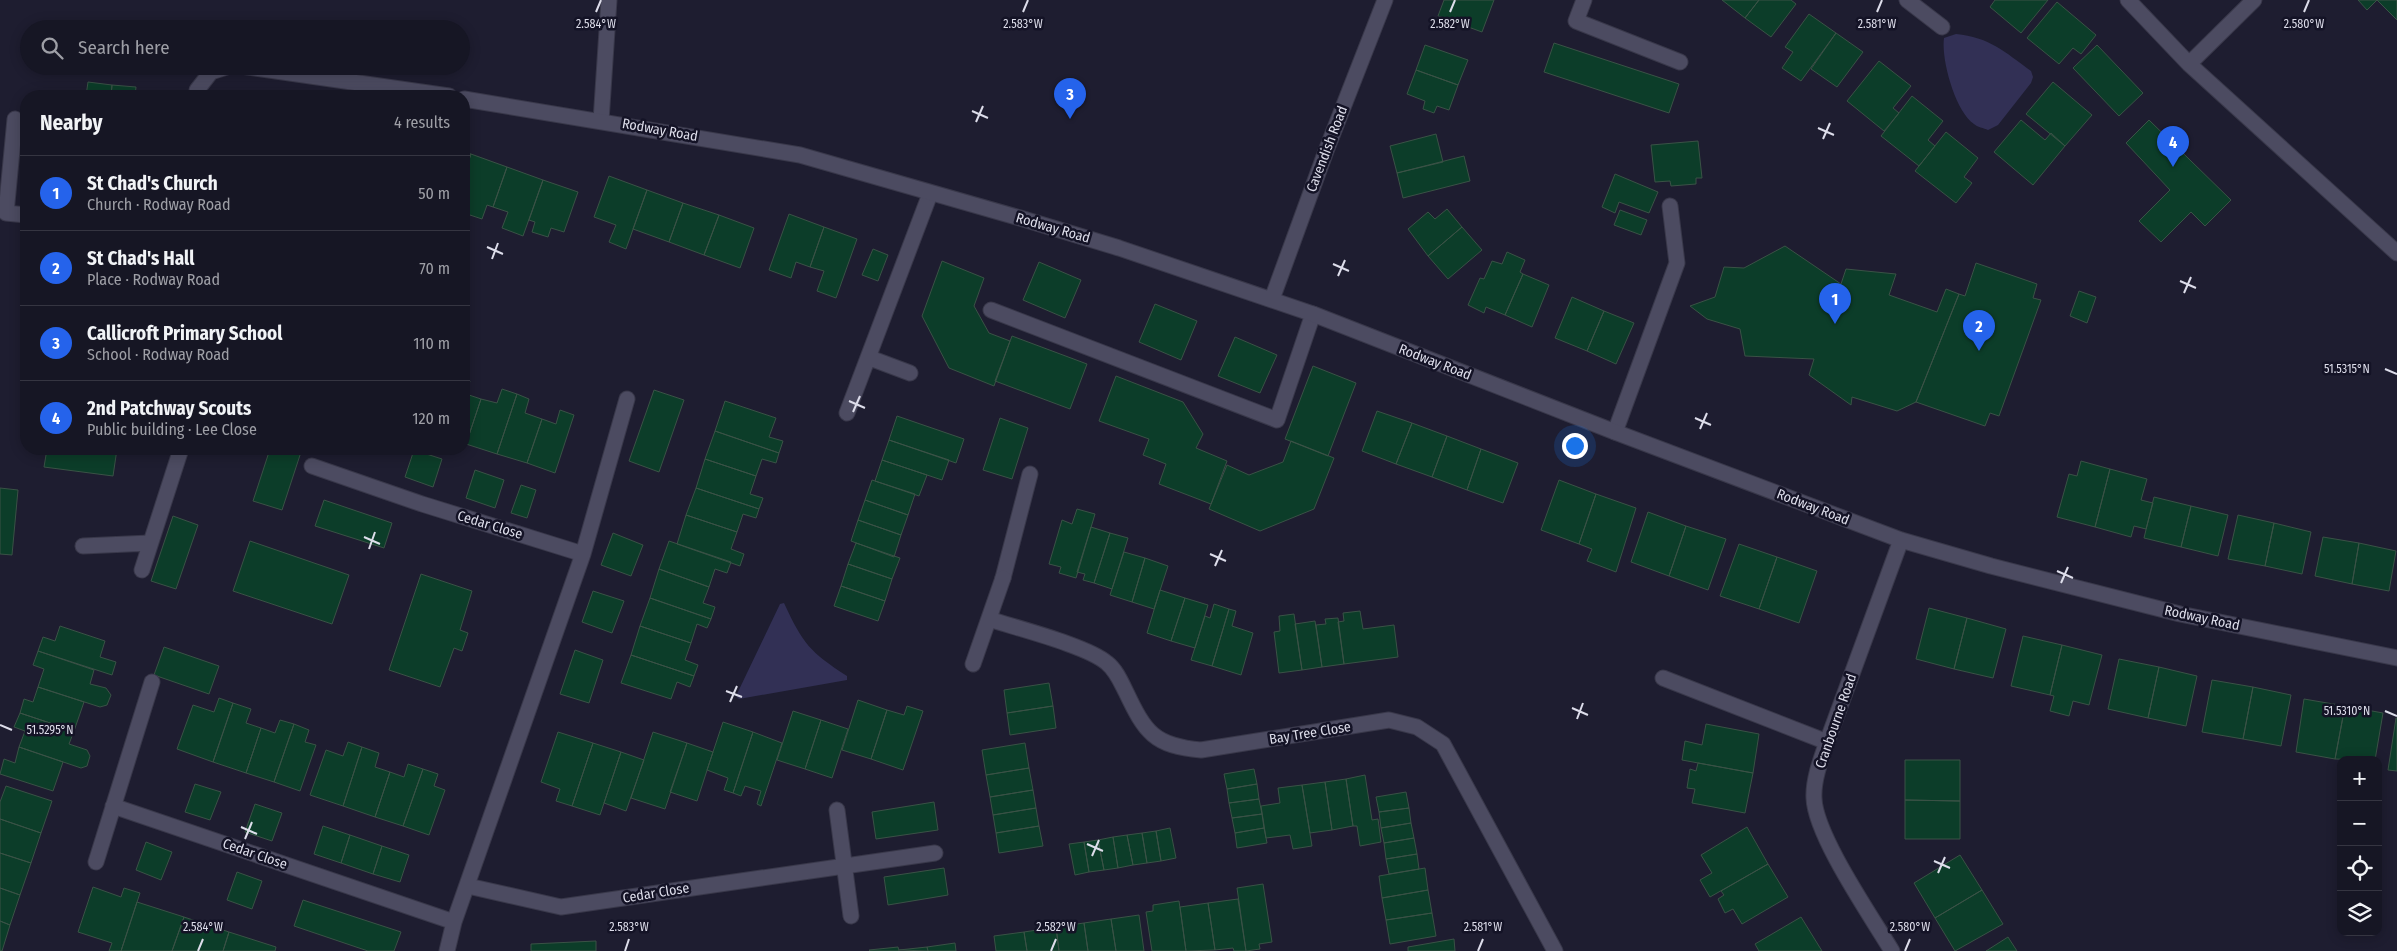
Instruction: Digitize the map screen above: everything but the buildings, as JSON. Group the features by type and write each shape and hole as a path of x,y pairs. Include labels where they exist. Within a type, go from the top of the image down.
{"street":[{"path":"601,120 609,0"},
{"name":"Cavendish Road","path":"1272,299 1326,151 1385,0"},
{"path":"1584,0 1576,21 1680,62"},
{"path":"1907,0 1942,27"},
{"path":"2128,0 2189,64 2397,253"},
{"path":"2189,64 2254,0"},
{"path":"197,90 209,75"},
{"path":"304,75 408,90"},
{"name":"Rodway Road","path":"470,100 601,120 800,155 1110,245 1272,299 1901,540 1991,566 2180,614 2397,658"},
{"path":"15,119 3,214 20,215"},
{"path":"847,413 870,358 930,194"},
{"path":"1615,432 1677,263 1670,206"},
{"path":"991,310 1277,420 1312,314"},
{"path":"870,358 910,373"},
{"path":"447,951 454,922 583,554 627,399"},
{"path":"142,570 179,455"},
{"name":"Cedar Close","path":"312,466 422,504 583,554"},
{"path":"973,664 1003,578 1030,474"},
{"name":"Cranbourne Road","path":"1892,951 1823,833 1814,798 1826,742 1901,540"},
{"path":"83,546 150,543"},
{"name":"Bay Tree Close","path":"989,619 1088,652 1107,663 1120,680 1142,725 1163,742 1181,749 1202,750 1389,720 1417,727 1442,744 1555,951"},
{"path":"1662,678 1826,742"},
{"path":"96,862 152,682"},
{"name":"Cedar Close","path":"113,806 454,922"},
{"path":"837,810 851,916"},
{"name":"Cedar Close","path":"468,886 560,907 844,864 935,853"}],"shaded area":[{"path":"1956,34 1978,38 1996,46 2031,71 2033,77 2031,83 1998,125 1988,130 1975,125 1967,117 1955,97 1947,71 1944,38"},
{"path":"784,603 809,646 824,660 847,676 847,680 739,699 736,696 780,604"}],"place":[{"name":"Callicroft Primary School","path":"1070,119"},
{"name":"2nd Patchway Scouts","path":"2173,167"},
{"name":"St Chad's Church","path":"1835,324"},
{"name":"St Chad's Hall","path":"1979,351"}]}
